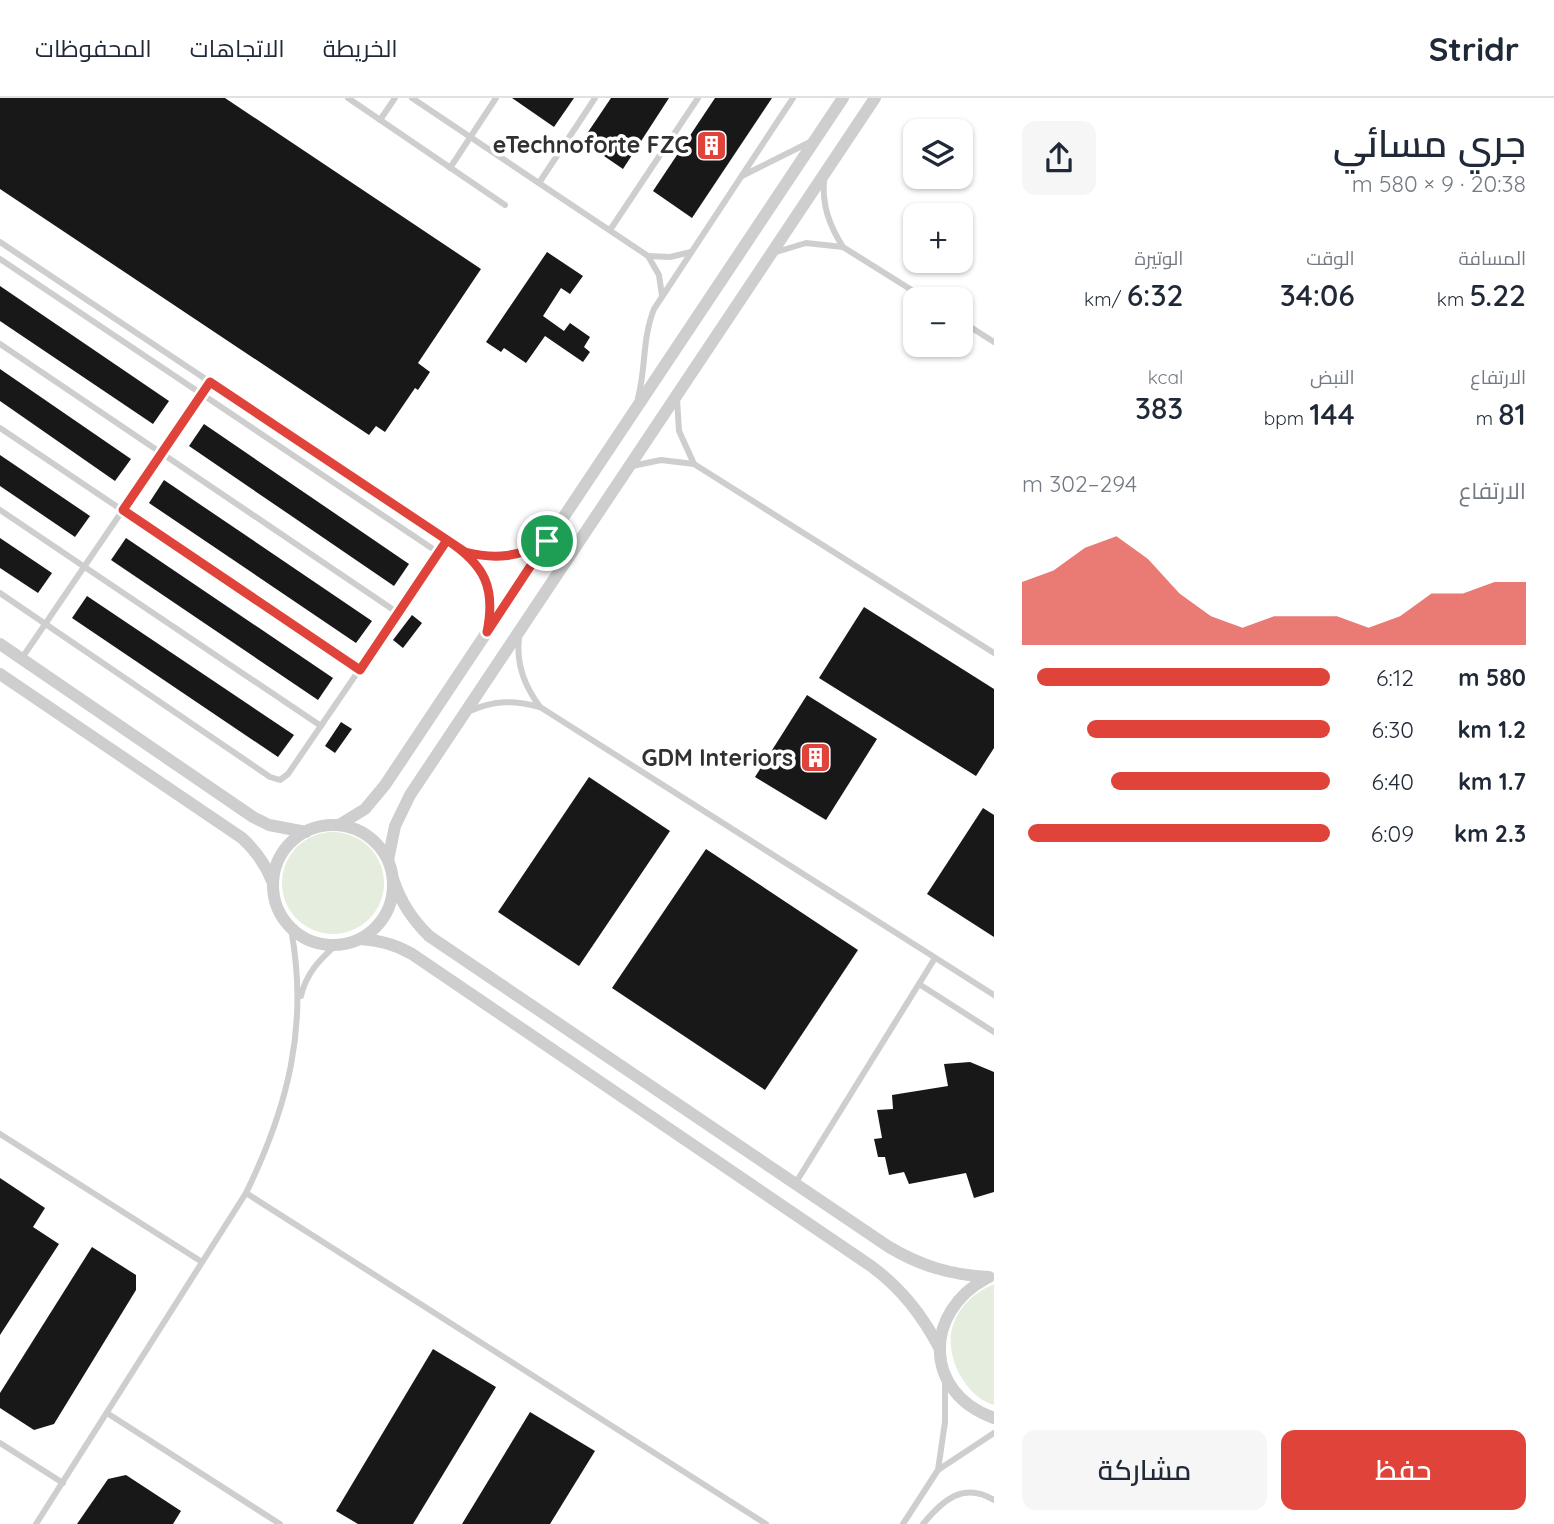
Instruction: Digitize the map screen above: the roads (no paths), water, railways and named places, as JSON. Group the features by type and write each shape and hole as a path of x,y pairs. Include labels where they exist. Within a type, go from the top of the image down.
{"street":[{"path":"340,825 353,818 376,798 843,98"},
{"path":"388,860 392,835 401,810 875,98"},
{"path":"0,644 253,817 270,825 306,832"},
{"path":"0,674 242,838 266,865 273,882"},
{"path":"393,879 392,897 386,914 375,929 360,939 335,946 319,944 291,929 274,899 273,882 282,853 306,832 322,826 340,825 369,836 388,860 401,901 413,920 429,936 912,1261 962,1276 991,1277"},
{"path":"360,939 379,940 412,954 871,1266 912,1302 940,1349 945,1374 954,1390 966,1404 981,1414 994,1418"},
{"path":"940,1349 942,1331 953,1306 972,1286 991,1277"}],"lane":[{"path":"348,98 505,205"},
{"path":"380,120 395,98"},
{"path":"412,98 649,256 659,275 662,296"},
{"path":"450,168 496,98"},
{"path":"539,183 595,98"},
{"path":"610,230 698,98"},
{"path":"635,409 643,374 644,340 648,324 662,296 793,98"},
{"path":"741,177 815,139"},
{"path":"825,173 825,212 843,247"},
{"path":"0,242 465,552 480,568 489,589 491,611 487,632"},
{"path":"771,254 806,243 843,247 907,287"},
{"path":"649,256 670,257 691,252"},
{"path":"0,259 439,553"},
{"path":"973,329 994,342"},
{"path":"0,344 398,613"},
{"path":"21,659 210,382"},
{"path":"677,395 679,431 694,464"},
{"path":"0,428 360,670"},
{"path":"629,467 661,460 694,464 994,653"},
{"path":"0,510 321,726"},
{"path":"0,593 275,780 280,780 288,774 447,540"},
{"path":"465,552 486,557 508,557 528,552 547,541"},
{"path":"519,631 517,651 520,671 528,690 540,707"},
{"path":"464,714 482,705 501,701 521,701 540,707 994,995"},
{"path":"291,929 296,954 299,1005"},
{"path":"36,1524 246,1193 273,1133 288,1083 303,987 311,971 335,946"},
{"path":"795,1184 935,958"},
{"path":"919,984 994,1032"},
{"path":"0,1134 202,1262"},
{"path":"246,1193 766,1524"},
{"path":"903,1524 937,1470 945,1422 945,1374"},
{"path":"107,1413 280,1524"},
{"path":"937,1470 994,1433"},
{"path":"0,1443 63,1483"},
{"path":"923,1524 946,1500 959,1494 974,1493 994,1500"}],"place":[{"name":"eTechnoforte FZC","path":"712,145"},
{"name":"GDM Interiors","path":"816,758"}]}
